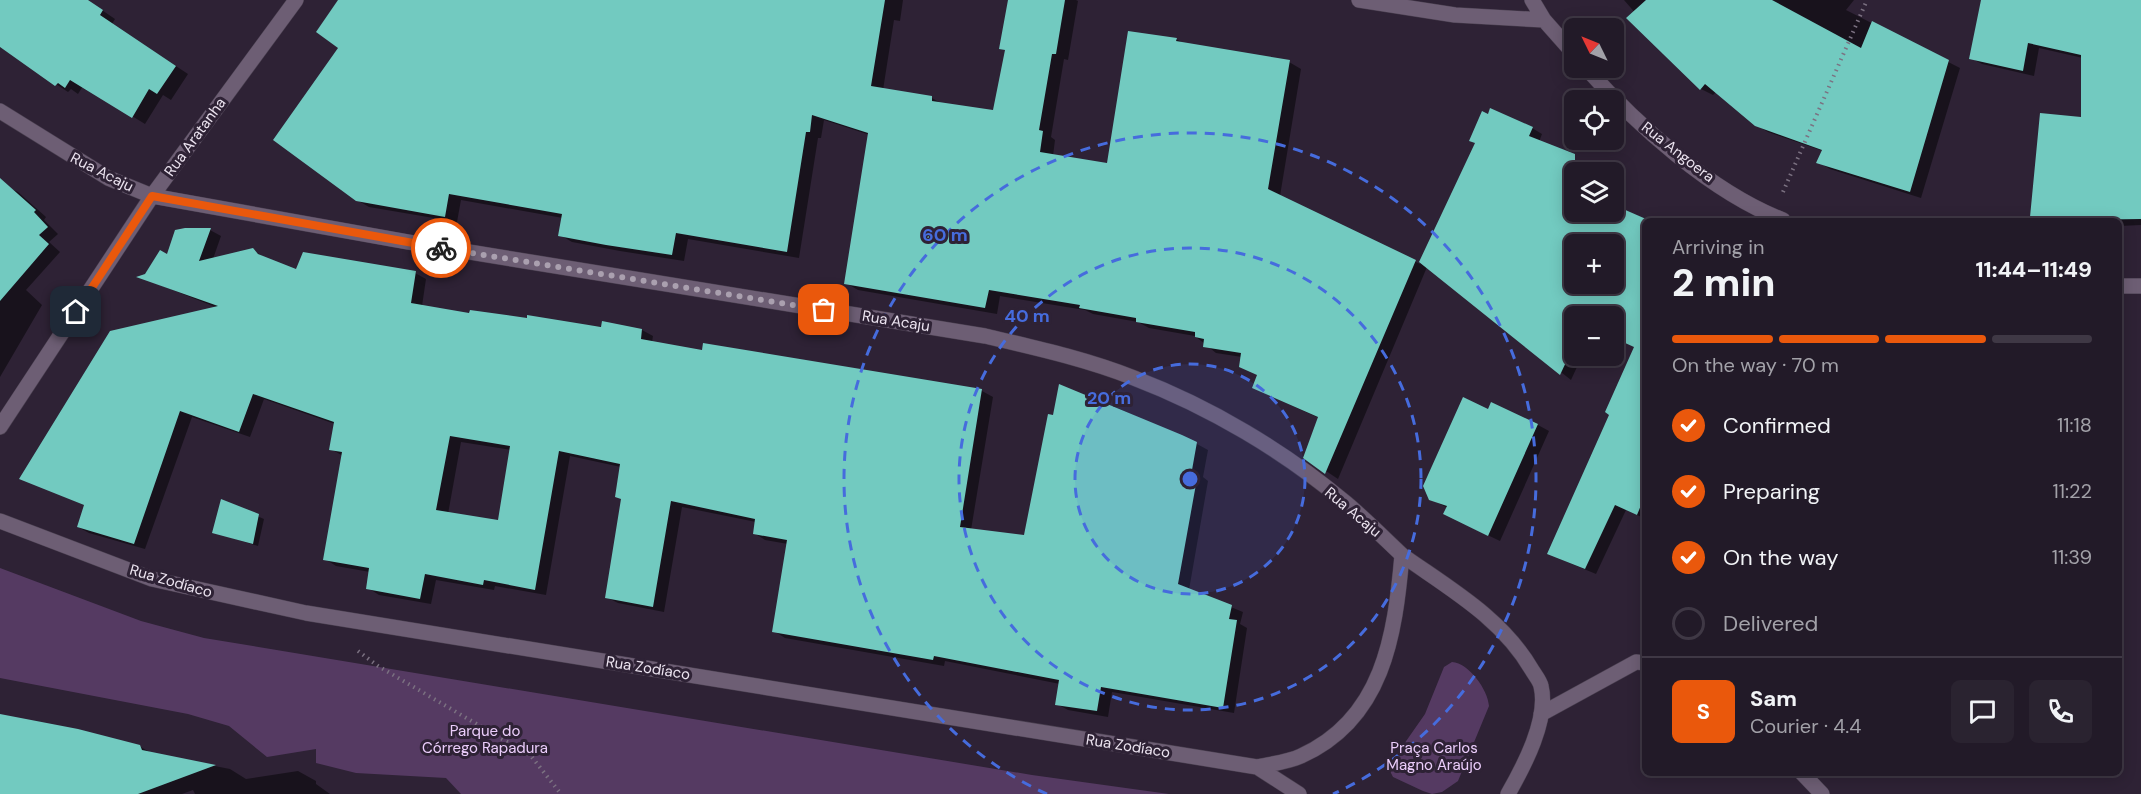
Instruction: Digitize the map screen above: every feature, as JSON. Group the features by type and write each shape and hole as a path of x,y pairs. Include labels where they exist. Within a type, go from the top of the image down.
{"street":[{"name":"Rua Aratanha","path":"0,427 152,196 296,0"},
{"path":"1359,0 1455,15 1544,20"},
{"path":"1532,0 1544,20 1564,43"},
{"name":"Rua Angoera","path":"1596,78 1644,126 1706,177 1778,218"},
{"name":"Rua Acaju","path":"0,111 108,178 152,196 408,242 985,336 1073,357 1135,378 1184,400 1262,442 1345,502 1402,555 1495,621 1522,652 1541,685 1541,714 1525,764 1508,794"},
{"path":"2122,286 2141,286"},
{"name":"Rua Zodíaco","path":"0,521 152,579 306,613 1257,767 1299,794"},
{"path":"1257,767 1299,757 1330,741 1356,717 1372,691 1387,654 1398,609 1402,555"},
{"path":"1541,714 1636,663 1642,663"},
{"path":"1805,776 1822,794"}],"path":[{"path":"1778,218 1867,0"},
{"path":"351,646 378,666 531,756 561,794"}],"green space":[{"name":"Parque do Córrego Rapadura","path":"0,568 141,621 204,638 1032,775 1169,794 461,794 446,778 356,773 316,763 316,749 267,757 229,726 188,714 0,678"},
{"name":"Praça Carlos Magno Araújo","path":"1452,662 1471,672 1481,685 1489,706 1458,781 1442,792 1432,794 1393,777 1388,767 1425,714 1444,667"}],"building":[{"path":"0,0 88,0 103,10 100,15 176,66 157,94 149,89 132,118 70,80 65,88 58,83 55,86 0,47"},
{"path":"338,0 885,0 871,86 932,96 932,101 993,110 1005,50 999,49 1008,0 1065,0 1056,54 1052,54 1039,130 1043,131 1040,152 1107,163 1128,31 1290,60 1268,189 1416,260 1325,474 1303,458 1318,417 1252,388 1257,375 1239,367 1241,353 1203,347 1204,339 1195,337 1195,332 1136,322 1136,318 1079,308 1080,305 989,290 985,308 844,284 868,133 812,115 810,132 806,132 787,252 676,233 672,255 606,245 558,236 562,214 449,194 445,217 356,201 273,140 338,48 316,32"},
{"path":"1646,0 1772,0 1861,48 1872,21 1949,60 1910,192 1816,163 1822,150 1755,126 1705,84 1700,90 1626,18"},
{"path":"1981,0 2141,0 2141,219 2030,217 2040,113 2081,117 2081,55 2028,43 2023,71 1969,59"},
{"path":"1490,108 1533,127 1529,136 1575,154 1575,161 1578,162 1564,162 1564,222 1624,222 1624,209 1644,218 1642,503 1637,515 1615,505 1585,569 1547,554 1609,415 1605,412 1634,347 1624,342 1624,306 1564,306 1564,366 1560,375 1419,262 1475,143 1469,141 1482,111 1488,114"},
{"path":"0,178 36,210 34,212 48,227 39,235 49,244 0,301"},
{"path":"211,228 199,261 253,248 258,254 296,269 303,252 416,271 411,303 469,313 470,310 527,318 527,315 601,327 602,321 642,329 641,339 702,350 703,343 982,389 960,527 1024,535 1048,414 1053,415 1059,384 1182,435 1197,442 1192,470 1198,473 1178,584 1232,605 1229,619 1237,620 1223,708 1101,687 1097,711 1055,705 1059,680 934,656 933,660 772,632 787,540 753,534 755,519 671,501 653,607 605,598 621,499 615,497 620,464 559,451 535,590 484,580 483,585 425,574 420,599 366,589 369,568 323,560 342,452 329,450 334,422 253,394 239,432 180,411 134,544 77,527 84,505 19,479 110,331 218,306 136,277 145,274 160,250 167,254 175,230","holes":["450,436 510,446 498,520 436,510"]},
{"path":"1463,397 1488,409 1491,402 1538,424 1488,536 1443,514 1447,506 1429,500 1423,486"},
{"path":"221,499 259,514 253,544 212,533"},
{"path":"0,714 78,729 140,745 142,750 216,765 138,794 0,794"}],"way so far":[{"path":"441,248 824,310"}],"route":[{"path":"76,312 152,196 441,248"}]}
